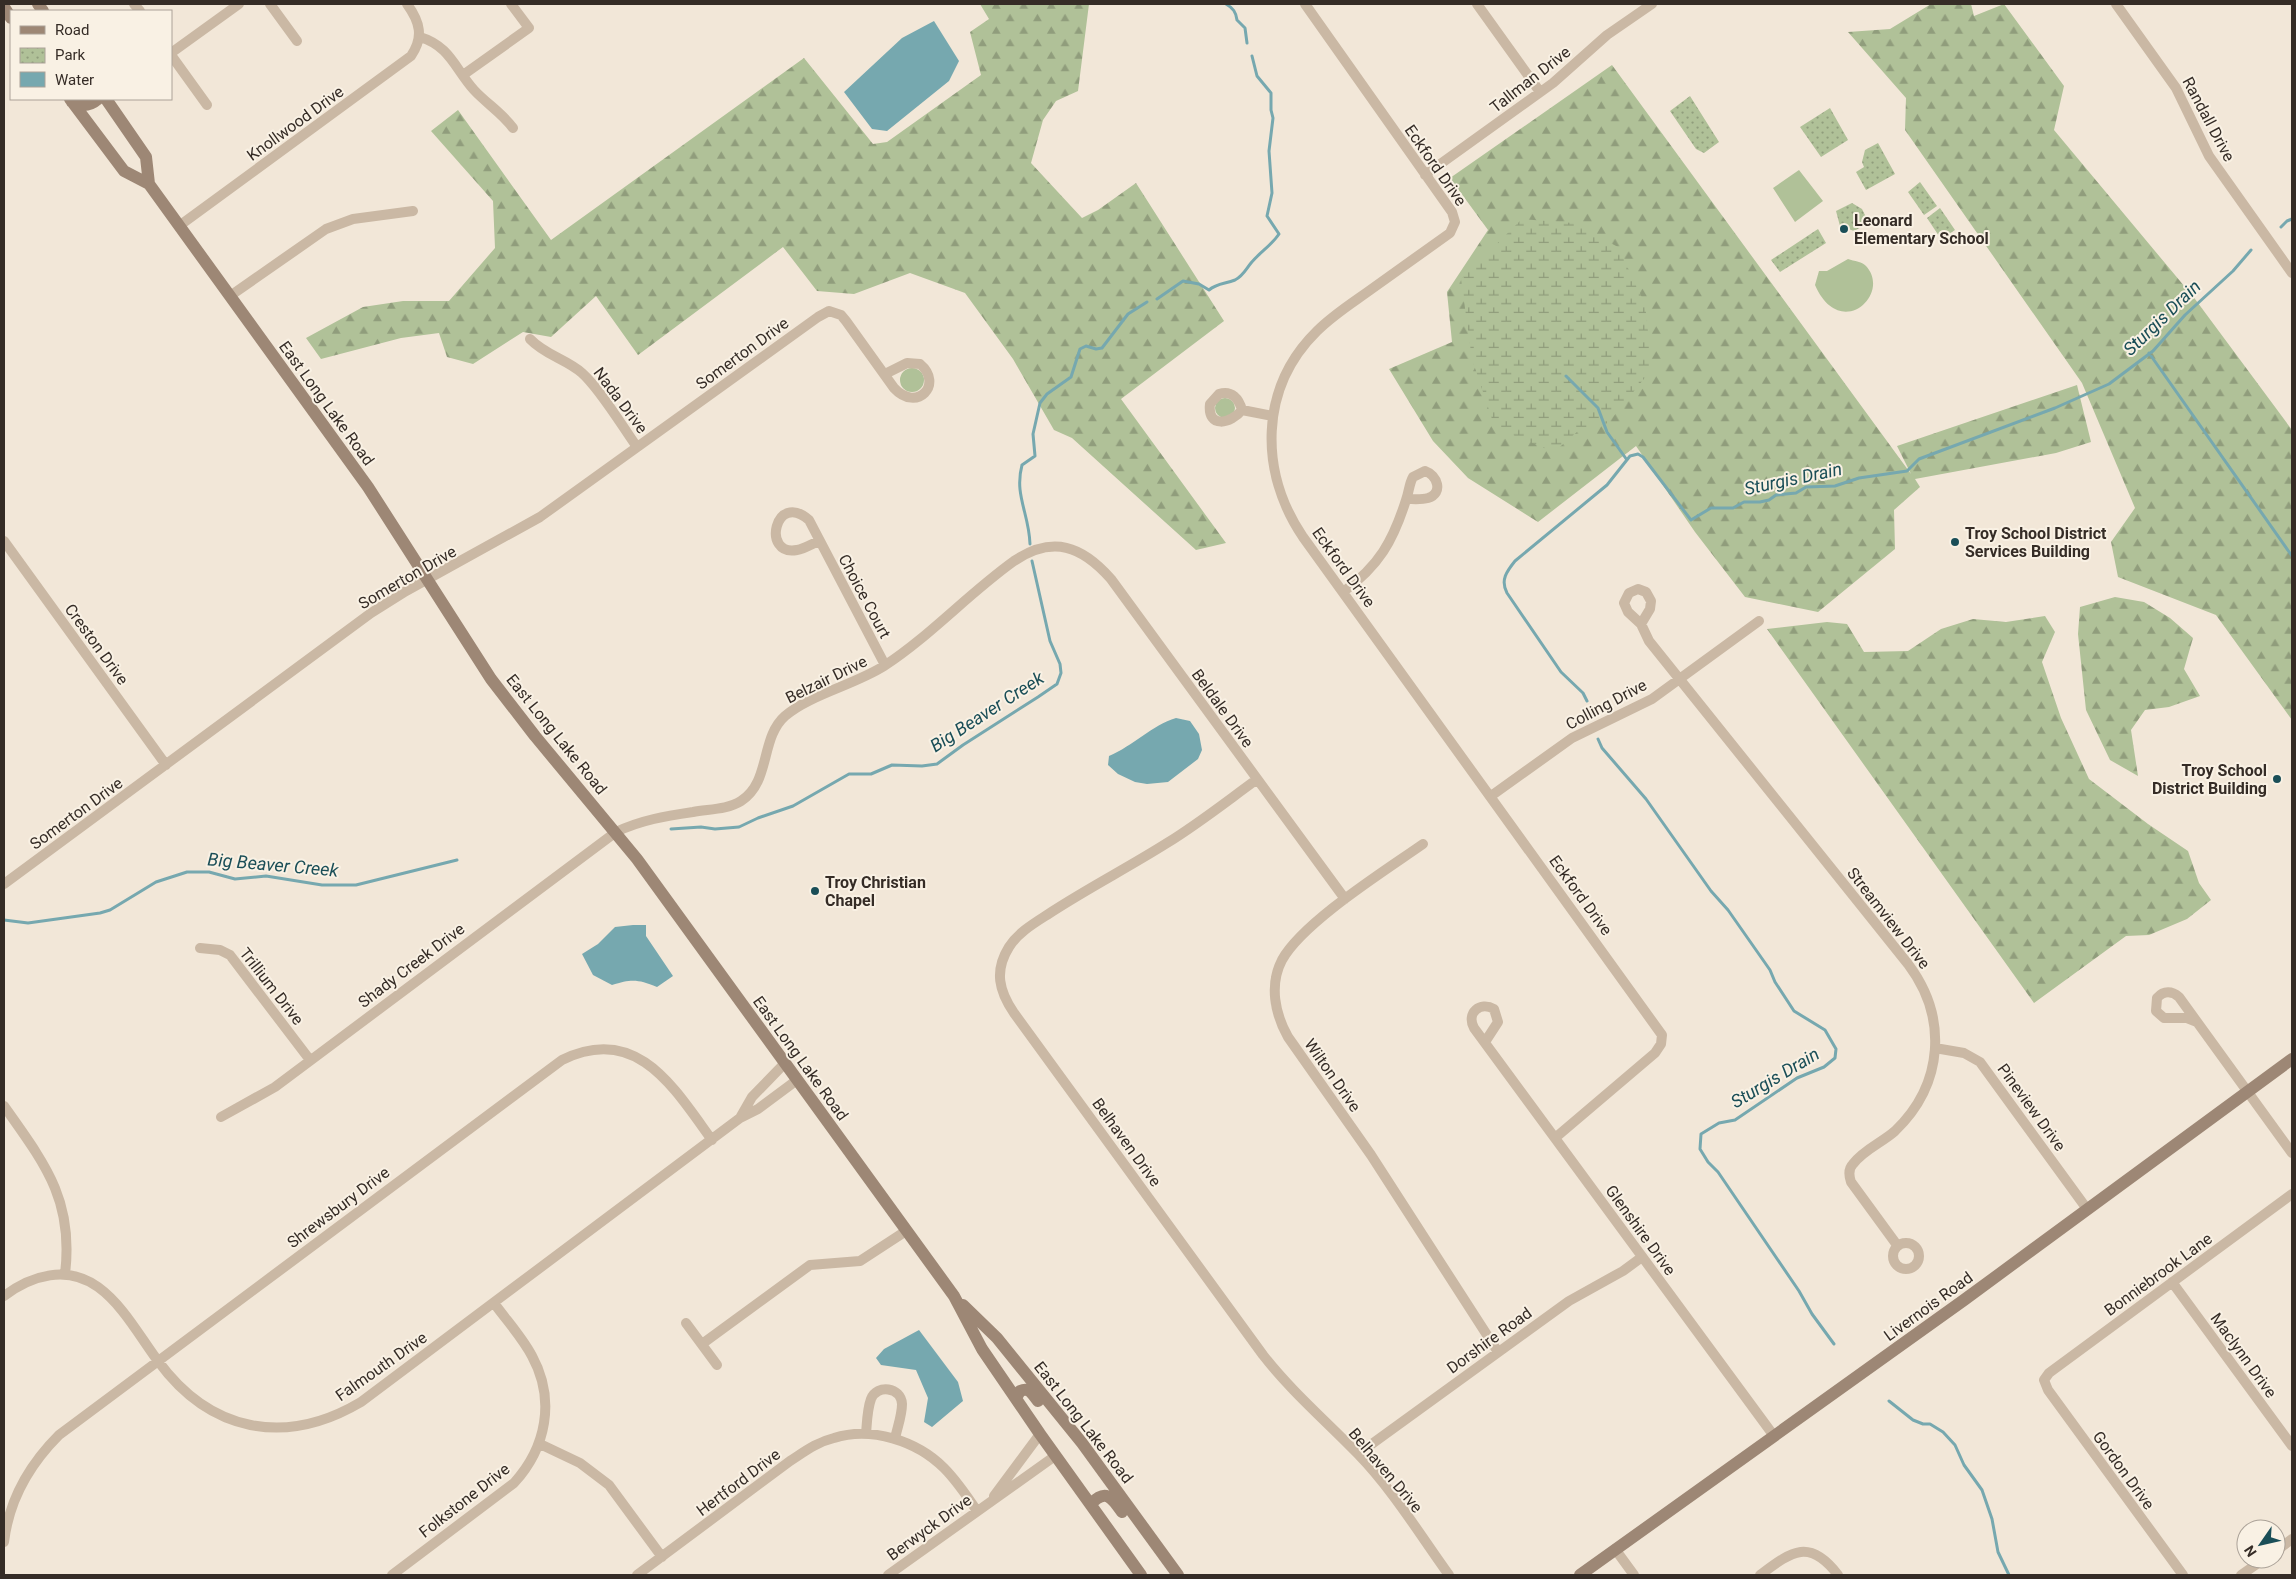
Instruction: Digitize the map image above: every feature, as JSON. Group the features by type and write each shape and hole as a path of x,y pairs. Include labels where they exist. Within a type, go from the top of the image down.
{"main road":[{"name":"East Long Lake Road","path":"71,100 124,171 149,184 368,487 491,679 535,736 616,832 954,1296 982,1349 1140,1575"},
{"path":"71,100 83,106 92,104 97,100"},
{"name":"East Long Lake Road","path":"107,100 146,157 149,184"},
{"name":"Livernois Road","path":"1580,1575 1964,1300 2292,1060"},
{"name":"East Long Lake Road","path":"954,1296 997,1338 1087,1451 1178,1575"},
{"path":"1016,1398 1020,1391 1029,1390 1074,1446 1082,1452 1087,1451"},
{"path":"1091,1504 1100,1496 1105,1495 1111,1498 1169,1575"}],"street":[{"path":"172,53 239,4"},
{"path":"270,4 297,40"},
{"path":"407,4 416,16 420,26 420,37 439,45 473,89 502,114 513,128"},
{"path":"463,75 529,28 511,4"},
{"name":"Eckford Drive","path":"1305,4 1454,216 1455,225 1452,231 1317,331 1290,367 1280,390 1273,416 1272,456 1280,496 1293,522 1662,1035 1661,1044 1655,1053 1555,1138"},
{"path":"1477,4 1540,92"},
{"name":"Tallman Drive","path":"1425,175 1540,92 1569,70 1608,35 1652,4"},
{"name":"Randall Drive","path":"2116,4 2176,88 2209,156 2292,273"},
{"name":"Knollwood Drive","path":"178,226 404,63 416,48 420,37"},
{"path":"172,55 206,105"},
{"path":"230,296 326,229 353,219 413,211"},
{"name":"Somerton Drive","path":"4,884 371,613 529,524 818,317 825,313 834,312 846,321 885,374"},
{"name":"Nada Drive","path":"530,339 547,354 581,372 637,447"},
{"path":"1242,410 1273,416"},
{"path":"1343,592 1363,577 1378,561 1392,539 1407,499"},
{"name":"Choice Court","path":"819,541 799,550 786,549 777,541 776,523 785,514 798,513 809,520 885,665"},
{"name":"Creston Drive","path":"4,541 166,765"},
{"name":"Belzair Drive","path":"616,832 652,819 717,808 739,802 749,794 757,782 771,735 786,715 799,706 857,681 885,665 1020,557 1046,548 1066,547"},
{"name":"Beldale Drive","path":"1066,547 1084,554 1093,560 1111,579 1256,780 1345,899"},
{"name":"Colling Drive","path":"1491,796 1572,738 1637,707 1759,621"},
{"name":"Streamview Drive","path":"1641,624 1649,641 1678,679 1915,973 1925,991 1931,1008 1935,1048 1930,1076 1914,1110 1894,1132 1856,1160 1850,1171 1851,1182 1897,1246"},
{"name":"Belhaven Drive","path":"1256,780 1177,837 1069,901 1020,934 1010,946 1003,960 999,982 1002,992 1014,1014 1263,1355 1289,1386 1358,1454 1397,1502 1449,1575"},
{"name":"Shady Creek Drive","path":"221,1117 263,1095 616,832"},
{"name":"Wilton Drive","path":"1423,844 1345,899 1300,937 1282,960 1278,970 1275,998 1281,1025 1301,1057 1371,1155 1498,1352"},
{"name":"Trillium Drive","path":"200,948 220,950 230,955 310,1060"},
{"path":"2197,1022 2292,1153"},
{"name":"Glenshire Drive","path":"1484,1042 1774,1436"},
{"name":"Pineview Drive","path":"1935,1048 1958,1051 1980,1062 2087,1209"},
{"name":"Shrewsbury Drive","path":"4,1542 6,1519 21,1483 48,1446 71,1425 553,1066 574,1054 601,1049 629,1053 643,1059 669,1083 712,1140"},
{"name":"Falmouth Drive","path":"740,1118 752,1097 785,1063"},
{"name":"Falmouth Drive","path":"4,1296 19,1285 35,1278 65,1274 92,1283 105,1293 158,1361 188,1395 221,1416 256,1426 308,1426 348,1410 361,1402 740,1118 758,1109 797,1080"},
{"path":"4,1106 51,1178 61,1201 68,1239 65,1274"},
{"name":"Bonniebrook Lane","path":"2044,1380 2049,1373 2292,1194"},
{"path":"702,1344 810,1265 860,1261 906,1230"},
{"name":"Dorshire Road","path":"1358,1454 1580,1294 1623,1271 1642,1257"},
{"name":"Maclynn Drive","path":"2172,1282 2292,1446"},
{"name":"Folkstone Drive","path":"392,1575 514,1484 529,1464 540,1444 546,1416 543,1382 532,1356 494,1303"},
{"path":"686,1323 718,1365"},
{"name":"Gordon Drive","path":"2044,1380 2048,1390 2184,1575"},
{"path":"866,1434 871,1399 877,1391 887,1389 896,1393 902,1404 895,1439"},
{"name":"Hertford Drive","path":"637,1575 805,1451 834,1438 866,1434 895,1439 914,1447 936,1461 955,1480 978,1511"},
{"name":"Berwyck Drive","path":"987,1504 1040,1434"},
{"path":"540,1444 580,1463 608,1485 662,1557"},
{"name":"Berwyck Drive","path":"888,1575 1055,1456"},
{"path":"1615,1549 1634,1575"},
{"path":"1760,1575 1786,1556 1802,1551 1816,1554 1823,1558 1838,1575"}],"green space":[{"path":"980,4 1089,4 1078,91 1056,101 1043,120 1031,163 1082,218 1098,210 1136,183 1224,321 1121,399 1226,543 1196,550 1072,438 1054,430 1013,359 965,293 910,273 854,294 817,291 783,247 638,355 596,296 551,337 523,332 473,364 447,357 439,333 401,338 321,359 306,338 363,307 403,301 449,301 495,248 493,201 431,131 458,110 551,240 804,58 873,144 887,142 981,75 970,32 989,19"},
{"path":"1931,4 1971,4 1974,16 2004,4 2064,86 2054,130 2195,299 2292,430 2292,720 2216,615 2118,577 2111,542 2135,508 2082,383 1905,130 1906,98 1848,32 1890,29"},
{"path":"1612,65 1911,474 1897,446 2077,385 2091,442 2056,453 1915,479 1920,487 1894,510 1895,549 1818,612 1745,597 1695,532 1636,446 1538,522 1468,478 1433,441 1389,369 1452,342 1447,292 1488,230 1450,178"},
{"path":"1690,96 1719,142 1704,153 1696,149 1670,111"},
{"path":"1830,108 1848,140 1821,157 1800,127"},
{"path":"1878,143 1895,174 1866,190 1856,172 1864,167 1862,162 1865,150"},
{"path":"1799,170 1823,201 1795,222 1773,188"},
{"path":"1920,182 1937,206 1924,215 1908,192"},
{"path":"1852,203 1862,209 1869,223 1854,231 1840,226 1836,211"},
{"path":"1940,208 1955,230 1941,239 1927,218"},
{"path":"1522,219 1573,223 1618,247 1645,304 1652,369 1608,423 1577,432 1554,452 1495,428 1472,359 1461,279"},
{"path":"1818,229 1826,243 1780,272 1771,260"},
{"path":"1848,259 1866,266 1872,277 1873,289 1868,299 1860,307 1849,311 1837,310 1825,302 1815,285 1819,271 1827,271"},
{"path":"912,368 917,369 923,375 923,385 917,391 912,392 907,391 901,385 900,380 901,375 907,369"},
{"path":"1225,398 1232,401 1235,408 1232,415 1225,418 1218,415 1215,408 1218,401"},
{"path":"2115,597 2144,602 2170,618 2193,638 2184,669 2200,696 2169,707 2145,710 2131,730 2138,776 2110,760 2086,710 2078,634 2080,607"},
{"path":"2045,616 2055,632 2042,662 2061,718 2089,779 2148,824 2188,851 2199,883 2211,900 2187,919 2149,935 2126,936 2034,1003 1767,629 1827,622 1847,624 1864,652 1908,651 1941,629 1973,619 2006,622"}],"water":[{"path":"934,21 959,61 949,81 887,131 872,129 844,92 902,38"},
{"path":"1176,718 1190,721 1199,734 1202,750 1198,759 1168,782 1147,784 1135,782 1118,774 1108,765 1109,756 1159,725"},
{"path":"646,925 646,936 673,976 657,987 645,982 634,981 612,985 593,975 582,954 598,944 615,927"},
{"path":"919,1330 958,1382 963,1401 932,1427 924,1422 928,1398 916,1370 881,1365 876,1358 884,1349"}],"waterway":[{"name":"Big Beaver Creek","path":"1226,4 1234,10 1237,20 1245,28 1247,43"},
{"name":"Big Beaver Creek","path":"1157,299 1183,281 1199,284 1209,290 1235,280 1279,234 1267,216 1272,193 1269,151 1273,118 1271,93 1257,76 1252,56"},
{"name":"Sturgis Drain","path":"2281,227 2292,219"},
{"name":"Sturgis Drain","path":"1587,701 1583,693 1561,672 1507,593 1504,580 1515,561 1607,485 1630,456 1638,454 1643,457 1691,520 1711,508 1733,508 1744,502 1760,502 1769,500 1776,495 1796,493 1806,487 1835,486 1859,478 1907,471 1919,459 2055,408 2109,384 2153,351 2185,315 2233,271 2251,250"},
{"name":"Big Beaver Creek","path":"1030,544 1021,495 1020,476 1022,465 1035,456 1033,434 1040,403 1047,394 1071,377 1080,349 1086,346 1096,349 1102,348 1128,314 1147,302"},
{"path":"2149,353 2292,556"},
{"path":"1566,376 1598,408 1607,432 1627,460"},
{"name":"Big Beaver Creek","path":"671,829 739,827 758,818 793,806 849,774 871,774 892,765 922,766 937,764 1057,684 1061,673 1060,664 1050,641 1032,561"},
{"name":"Sturgis Drain","path":"1598,739 1602,748 1646,799 1711,891 1728,910 1770,970 1775,982 1794,1011 1825,1030 1836,1049 1835,1058 1824,1067 1797,1078 1735,1120 1719,1123 1701,1134 1700,1149 1708,1162 1718,1172 1834,1344"},
{"name":"Big Beaver Creek","path":"4,920 28,923 100,913 110,910 156,882 187,872 209,872 235,879 266,876 322,885 356,885 457,860"},
{"name":"Sturgis Drain","path":"1889,1401 1913,1420 1923,1424 1930,1424 1943,1432 1955,1445 1964,1465 1982,1490 1992,1519 1998,1552 2009,1575"}],"place":[{"name":"Leonard Elementary School","path":"1844,229"},
{"name":"Troy School District Services Building","path":"1955,542"},
{"name":"Troy School District Building","path":"2277,779"},
{"name":"Troy Christian Chapel","path":"815,891"}]}
